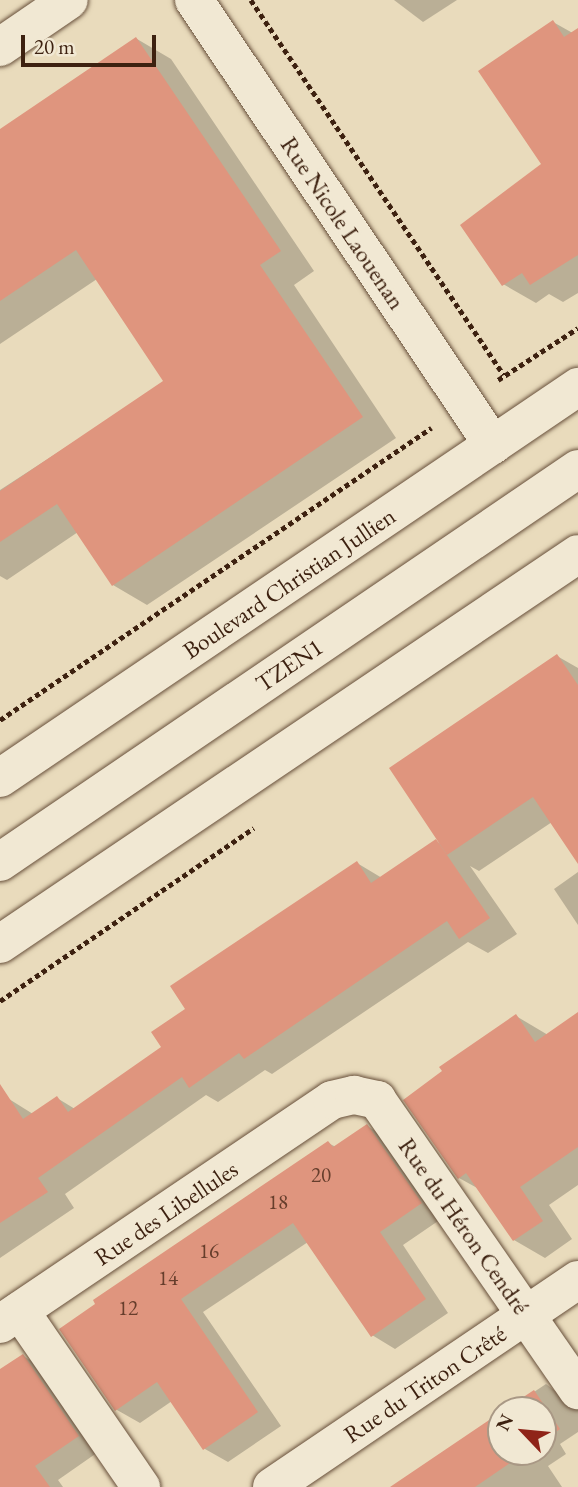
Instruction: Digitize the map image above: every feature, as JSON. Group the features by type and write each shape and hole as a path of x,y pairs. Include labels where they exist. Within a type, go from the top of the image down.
{"street":[{"path":"0,47 69,0"},
{"name":"Rue Nicole Laouenan","path":"194,0 493,445"},
{"name":"Boulevard Christian Jullien","path":"0,778 578,387"},
{"name":"TZEN1","path":"0,862 578,469"},
{"path":"0,944 576,559"},
{"name":"Rue du Héron Cendré","path":"332,1100 354,1095 377,1100 578,1390"},
{"name":"Rue des Libellules","path":"10,1318 332,1100"},
{"name":"Rue du Triton Crêté","path":"272,1487 578,1280"},
{"path":"10,1318 141,1487"}],"path":[{"path":"251,0 504,375 578,328"},
{"path":"0,720 425,432"}],"building":[{"path":"553,20 564,37 578,28 578,255 530,285 522,273 502,286 460,225 541,164 478,71"},
{"path":"136,37 281,251 260,265 363,417 112,586 57,504 0,542 0,491 163,381 76,250 0,301 0,129"},
{"path":"557,654 578,685 578,864 533,797 447,855 389,768"},
{"path":"436,839 490,918 459,939 447,921 244,1059 239,1053 189,1088 182,1077 38,1178 48,1192 0,1223 0,1084 23,1119 57,1096 68,1112 161,1047 151,1032 185,1009 170,986 357,861 371,883"},
{"path":"578,1012 578,1147 520,1187 543,1221 513,1241 466,1173 458,1179 403,1100 442,1071 439,1067 516,1014 535,1042"},
{"path":"367,1124 422,1203 380,1232 426,1299 371,1337 293,1223 181,1299 258,1412 203,1450 157,1382 115,1411 59,1329 95,1304 93,1300 328,1141 333,1147"},
{"path":"23,1354 79,1436 35,1466 50,1487 0,1487 0,1369"},
{"path":"534,1390 538,1396 525,1396"},
{"path":"487,1421 487,1466 506,1466 475,1487 390,1487"}]}
